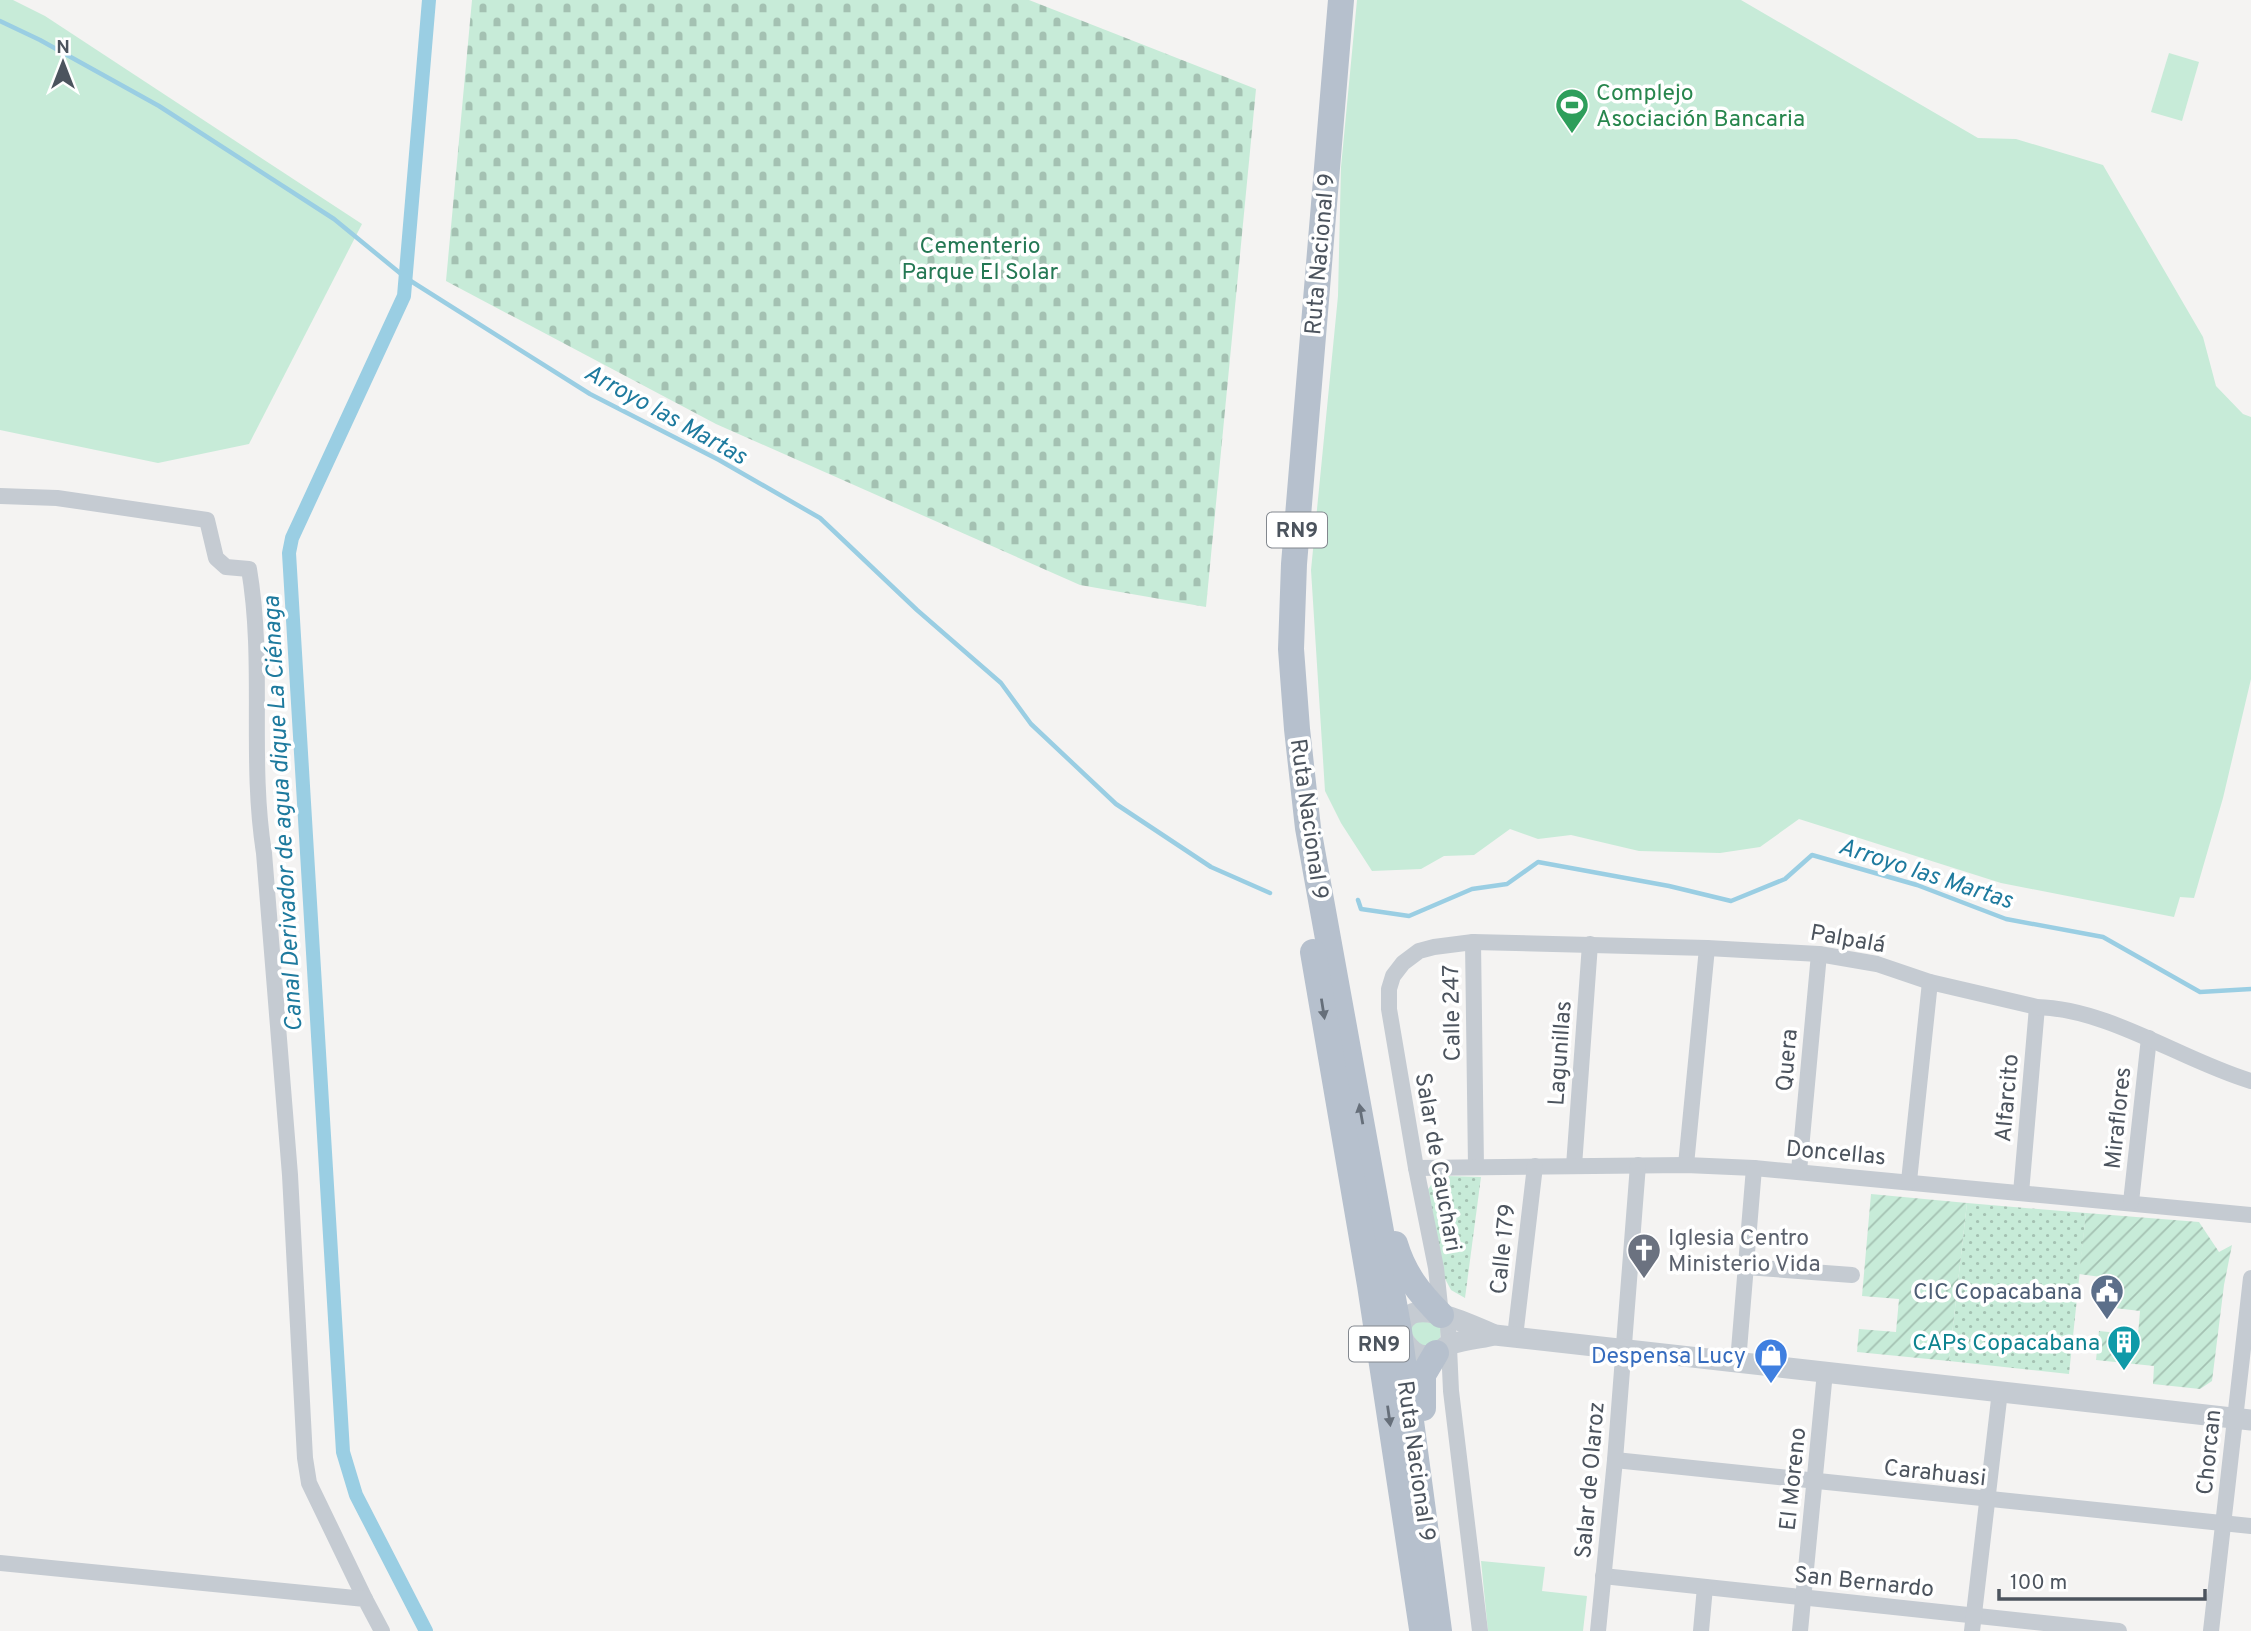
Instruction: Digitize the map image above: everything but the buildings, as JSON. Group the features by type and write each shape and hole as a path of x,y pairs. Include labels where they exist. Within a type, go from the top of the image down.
{"main road":[{"name":"Ruta Nacional 9","path":"1325,0 1279,553 1276,637 1281,745 1383,1372 1422,1631"},
{"name":"Ruta Nacional 9","path":"1341,0 1294,564 1291,649 1308,828 1399,1331 1440,1631"},
{"path":"1345,1142 1356,1166 1382,1298 1399,1331 1383,1372"},
{"path":"1372,1172 1399,1257 1408,1276 1417,1291 1441,1315"},
{"path":"1431,1559 1436,1527 1422,1395 1423,1375 1432,1354"}],"street":[{"path":"0,496 57,498 207,520 216,558 226,567 249,569 255,605 258,816 264,853 290,1175 305,1458 309,1483 382,1631"},
{"name":"Palpalá","path":"1419,951 1450,943 1473,942 1707,948 1819,954 1877,964 1930,982 2079,1014 2148,1038 2251,1081"},
{"name":"Calle 247","path":"1473,942 1476,1167"},
{"name":"Lagunillas","path":"1574,1166 1590,944"},
{"path":"1686,1165 1707,948"},
{"name":"Salar de Cauchari","path":"1419,951 1403,963 1393,976 1389,989 1389,1009 1436,1268 1441,1315 1448,1325 1432,1354 1451,1391 1480,1631"},
{"name":"Quera","path":"1799,1171 1819,954"},
{"path":"1909,1181 1930,982"},
{"name":"Alfarcito","path":"2021,1193 2037,1007"},
{"name":"Miraflores","path":"2131,1202 2148,1038"},
{"name":"Doncellas","path":"1416,1168 1686,1165 1754,1168 2251,1215"},
{"name":"Calle 179","path":"1505,1336 1535,1166"},
{"name":"Salar de Olaroz","path":"1598,1631 1615,1460 1638,1166"},
{"path":"1738,1362 1754,1168"},
{"path":"1746,1267 1852,1275"},
{"name":"Chorcan","path":"2211,1631 2223,1523 2243,1419 2251,1278"},
{"path":"1505,1336 1432,1354 1405,1344 1399,1331 1406,1318 1416,1312 1429,1311 1505,1336 2243,1419"},
{"path":"1432,1354 1451,1391"},
{"name":"El Moreno","path":"1800,1631 1825,1372"},
{"path":"1973,1623 2000,1391"},
{"name":"Carahuasi","path":"1615,1460 2251,1526"},
{"path":"0,1563 365,1599"},
{"name":"San Bernardo","path":"1603,1576 1804,1598 1973,1623 2119,1631"},
{"path":"1701,1631 1705,1587"}],"green space":[{"path":"0,0 13,0 45,16 362,224 249,444 158,463 0,430"},
{"name":"Cementerio Parque El Solar","path":"472,0 1029,0 1256,89 1206,607 1080,585 716,424 446,281"},
{"path":"1357,0 1741,0 1978,138 2016,139 2103,165 2203,337 2216,386 2243,414 2251,417 2251,679 2223,798 2194,898 2180,897 2174,917 2001,883 1799,819 1760,847 1720,853 1639,851 1571,835 1538,839 1510,829 1474,855 1444,856 1421,869 1372,871 1341,823 1325,791 1311,570 1338,296 1341,167"},
{"path":"2169,53 2199,62 2182,121 2151,112"},
{"path":"1446,1176 1481,1177 1465,1298 1451,1290 1442,1273 1427,1191 1435,1179"},
{"path":"1871,1194 1967,1203 1949,1361 1857,1352 1859,1329 1896,1332 1899,1299 1862,1296"},
{"path":"1967,1203 2086,1213 2069,1374 1949,1361"},
{"path":"2086,1213 2199,1222 2219,1252 2232,1245 2212,1381 2200,1389 2153,1384 2154,1366 2096,1360 2099,1331 2138,1335 2140,1311 2098,1306 2101,1277 2079,1274"},
{"path":"1414,1320 1438,1324 1441,1329 1440,1340 1422,1350 1409,1329"},
{"path":"1481,1561 1545,1567 1542,1591 1587,1596 1583,1631 1488,1631"}],"waterway":[{"name":"Canal Derivador de agua dique La Ciénaga","path":"426,1631 356,1495 343,1452 289,553 292,538 404,296 429,0"},
{"name":"Arroyo las Martas","path":"0,21 40,40 159,106 334,219 406,278 590,394 719,460 820,518 917,610 1001,683 1031,724 1116,804 1211,867 1270,893"},
{"name":"Arroyo las Martas","path":"1358,900 1361,909 1409,916 1472,889 1507,884 1538,862 1669,886 1731,901 1785,879 1812,855 1917,885 2006,919 2103,937 2200,992 2251,989"}],"place":[{"name":"Complejo Asociación Bancaria","path":"1572,135"},
{"name":"Iglesia Centro Ministerio Vida","path":"1644,1280"},
{"name":"CIC Copacabana","path":"2107,1321"},
{"name":"CAPs Copacabana","path":"2124,1372"},
{"name":"Despensa Lucy","path":"1771,1385"}]}
